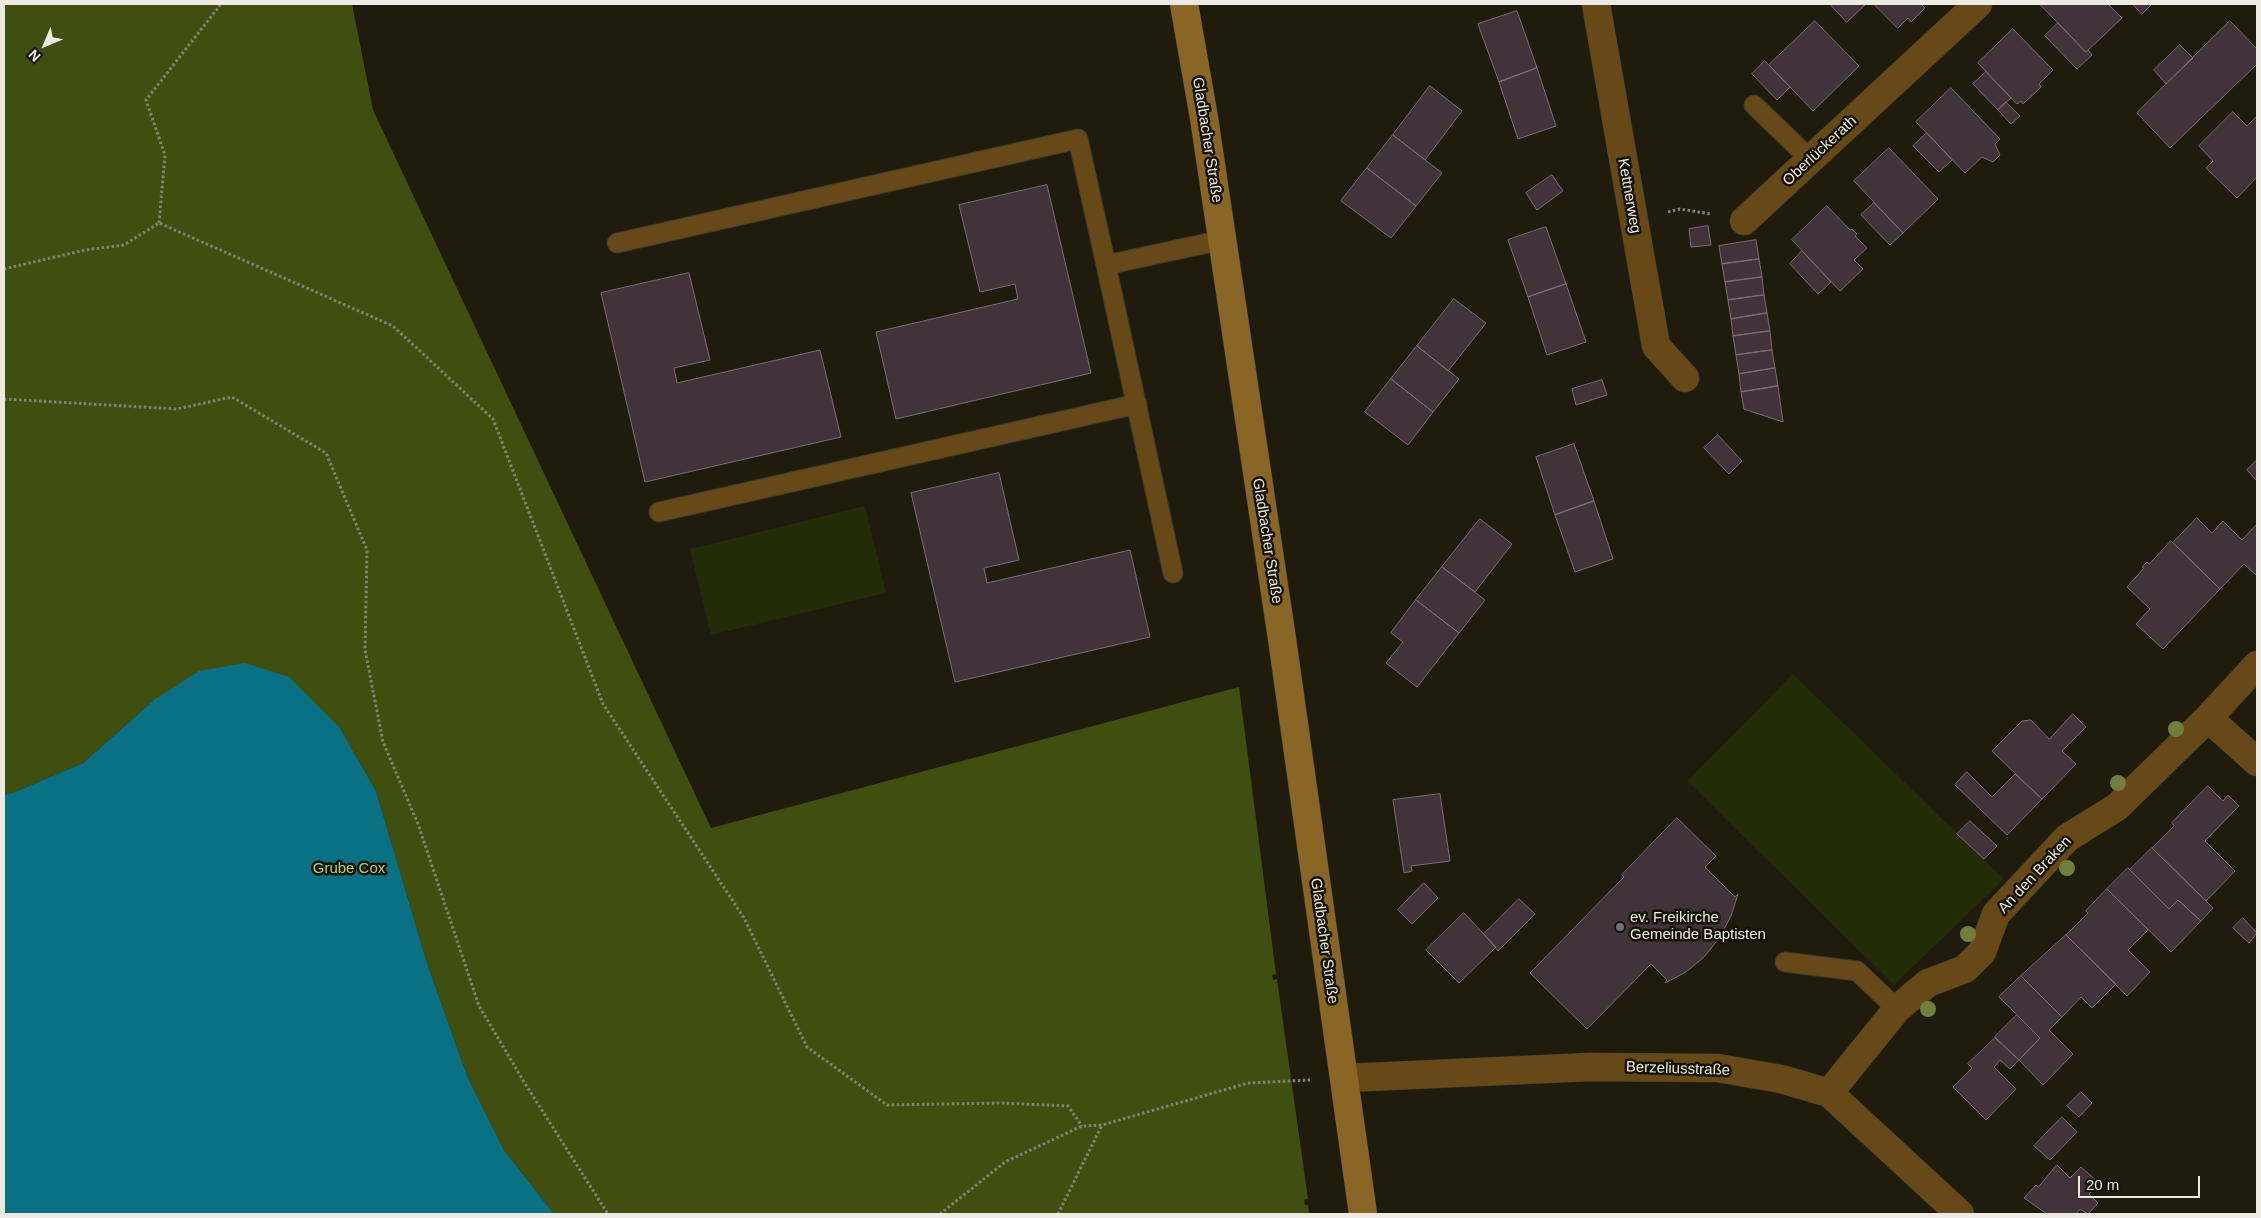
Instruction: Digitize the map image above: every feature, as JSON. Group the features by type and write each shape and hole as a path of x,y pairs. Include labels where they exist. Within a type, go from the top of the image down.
{"main road":[{"name":"Gladbacher Straße","path":"1184,4 1204,118 1282,639 1363,1214"}],"street":[{"name":"Kettnerweg","path":"1596,4 1656,346 1685,378"},
{"name":"Oberlückerath","path":"1744,221 1978,4"},
{"name":"An den Braken","path":"1829,1093 1897,1009 1928,982 1966,969 1982,952 1996,914 2067,838 2117,807 2208,718 2257,665"},
{"path":"2208,718 2257,762"},
{"name":"Berzeliusstraße","path":"1345,1078 1590,1067 1718,1068 1781,1079 1829,1093 1960,1214"}],"lane":[{"path":"1754,105 1811,160"},
{"path":"617,243 1078,139 1173,573"},
{"path":"1106,265 1222,240"},
{"path":"659,512 1137,404"},
{"path":"1785,962 1857,971 1897,1009"}],"path":[{"path":"159,223 165,155 146,100 221,4"},
{"path":"1634,222 1680,209 1744,221"},
{"path":"4,269 85,250 124,245 159,223"},
{"path":"159,223 393,326 493,419 603,704 744,918 807,1047 887,1104 1000,1103 1068,1106 1082,1126"},
{"path":"4,399 177,409 232,397 326,454 367,550 365,650 383,742 418,824 479,1006 524,1082 608,1214"},
{"path":"940,1214 1005,1162 1082,1126 1102,1126 1248,1083 1345,1078"},
{"path":"1058,1214 1102,1126"}],"green space":[{"name":"Grube Cox","path":"4,4 352,4 373,110 711,828 1239,687 1276,974 1272,975 1273,980 1277,979 1308,1199 1304,1200 1305,1205 1308,1205 1309,1214 554,1214 504,1150 468,1078 428,966 376,791 340,728 154,700 83,763 4,795"},
{"path":"865,506 886,593 711,635 690,549"},
{"path":"1793,674 2004,879 1894,985 1687,781"}],"water":[{"path":"245,663 289,677 340,728 376,791 428,966 468,1078 504,1150 554,1214 4,1214 4,795 83,763 154,700 199,671"}],"building":[{"path":"1830,4 1866,4 1847,22"},
{"path":"1874,4 1924,4 1922,5 1925,8 1911,22 1908,18 1898,28"},
{"path":"2040,4 2108,4 2122,18 2086,52"},
{"path":"2133,4 2152,4 2142,14"},
{"path":"1517,11 1537,68 1499,82 1478,24"},
{"path":"1815,21 1859,66 1813,111 1769,65"},
{"path":"2230,21 2257,49 2257,64 2170,148 2137,113"},
{"path":"2058,23 2086,52 2088,50 2092,55 2077,69 2045,36"},
{"path":"2013,29 2053,70 2039,84 2041,87 2023,104 2021,101 2017,104 1978,63"},
{"path":"2180,45 2193,58 2166,84 2154,70"},
{"path":"1765,61 1790,87 1777,100 1752,74"},
{"path":"1537,68 1556,126 1518,139 1499,82"},
{"path":"1986,72 2011,98 1998,110 1973,84"},
{"path":"1430,86 1462,111 1425,160 1393,135"},
{"path":"1951,88 2000,139 1995,144 2000,155 1993,162 1982,157 1965,173 1916,122"},
{"path":"2006,102 2020,116 2011,124 1998,110"},
{"path":"2233,112 2247,126 2257,116 2257,177 2237,198 2206,168 2213,161 2199,146"},
{"path":"1927,133 1952,160 1939,172 1913,146"},
{"path":"1393,135 1442,173 1416,206 1367,168"},
{"path":"1889,148 1938,199 1903,233 1854,181"},
{"path":"1367,168 1416,206 1391,238 1341,201"},
{"path":"1552,175 1563,191 1537,210 1526,193"},
{"path":"1047,185 1091,373 896,419 876,332 1018,299 1015,284 980,292 959,205"},
{"path":"1874,203 1903,233 1890,245 1861,215"},
{"path":"1827,206 1850,230 1852,229 1857,234 1855,236 1867,248 1854,260 1863,269 1840,291 1792,240"},
{"path":"1708,226 1711,245 1691,247 1689,229"},
{"path":"1546,227 1566,284 1528,297 1508,240"},
{"path":"1756,240 1759,259 1722,264 1719,246"},
{"path":"1802,251 1831,282 1818,294 1790,264"},
{"path":"1759,259 1762,277 1725,282 1722,264"},
{"path":"689,273 710,360 674,368 677,383 820,350 841,437 645,482 601,293"},
{"path":"1762,277 1764,295 1728,300 1725,282"},
{"path":"1566,284 1586,342 1547,355 1528,297"},
{"path":"1764,295 1767,313 1731,319 1728,300"},
{"path":"1454,299 1486,323 1448,371 1417,346"},
{"path":"1767,313 1770,331 1733,336 1731,319"},
{"path":"1770,331 1772,350 1736,355 1733,336"},
{"path":"1417,346 1459,379 1433,412 1391,379"},
{"path":"1772,350 1775,368 1739,374 1736,355"},
{"path":"1775,368 1778,386 1741,392 1739,374"},
{"path":"1391,379 1433,412 1408,445 1365,412"},
{"path":"1602,380 1607,395 1576,405 1572,389"},
{"path":"1778,386 1783,422 1744,409 1741,392"},
{"path":"1718,435 1742,461 1729,474 1704,448"},
{"path":"1574,444 1594,501 1555,515 1536,457"},
{"path":"2257,460 2257,481 2247,470"},
{"path":"999,473 1019,560 984,568 987,583 1130,550 1150,637 955,682 911,493"},
{"path":"1594,501 1613,559 1575,572 1555,515"},
{"path":"2197,518 2212,533 2223,521 2242,540 2257,524 2257,576 2244,564 2220,589 2173,543"},
{"path":"1480,519 1512,544 1475,592 1442,567"},
{"path":"2171,541 2220,589 2163,649 2136,624 2150,609 2127,587 2144,568 2142,567 2147,562 2149,564"},
{"path":"1442,567 1485,600 1459,633 1416,600"},
{"path":"1416,600 1459,633 1417,687 1386,663 1403,642 1391,633"},
{"path":"2073,714 2086,727 2062,751 2076,764 2042,799 1992,751 2022,721 2031,720 2049,739"},
{"path":"1967,772 1992,797 2015,774 2042,799 2007,835 1955,785"},
{"path":"2208,786 2223,801 2228,795 2239,806 2205,841 2235,871 2206,901 2152,848 2174,826 2172,823"},
{"path":"1440,794 1450,861 1411,866 1412,871 1404,873 1393,800"},
{"path":"1677,818 1716,856 1705,867 1735,897 1738,894 1731,916 1720,937 1704,957 1686,972 1665,983 1667,980 1651,964 1587,1029 1530,973 1624,877 1622,875"},
{"path":"1970,821 1997,846 1984,859 1957,834"},
{"path":"2152,848 2213,908 2201,921 2178,900 2169,909 2130,870"},
{"path":"2128,868 2169,909 2178,900 2201,921 2171,952 2107,889"},
{"path":"1424,883 1438,898 1412,924 1398,910"},
{"path":"2107,889 2148,930 2128,950 2150,972 2127,996 2066,935 2088,913 2086,911"},
{"path":"1519,899 1535,914 1498,951 1484,934"},
{"path":"1464,913 1496,947 1459,983 1426,950"},
{"path":"2243,918 2257,933 2249,943 2233,928"},
{"path":"2066,935 2116,984 2092,1008 2081,997 2062,1017 2021,976"},
{"path":"2021,976 2062,1017 2049,1030 2073,1054 2043,1085 2019,1060 2040,1038 1999,997"},
{"path":"2017,1015 2040,1038 2019,1060 1995,1037"},
{"path":"1995,1038 2019,1060 2010,1069 2000,1060 1994,1067 2016,1089 1986,1120 1953,1087 1972,1068 1968,1064"},
{"path":"2081,1092 2092,1103 2079,1117 2067,1106"},
{"path":"2062,1117 2077,1132 2050,1160 2034,1146"},
{"path":"2057,1165 2070,1178 2081,1167 2099,1183 2089,1194 2098,1203 2088,1214 2080,1209 2076,1214 2047,1214 2024,1198 2036,1185 2038,1187"}],"place":[{"name":"ev. Freikirche Gemeinde Baptisten","path":"1620,927"}]}
